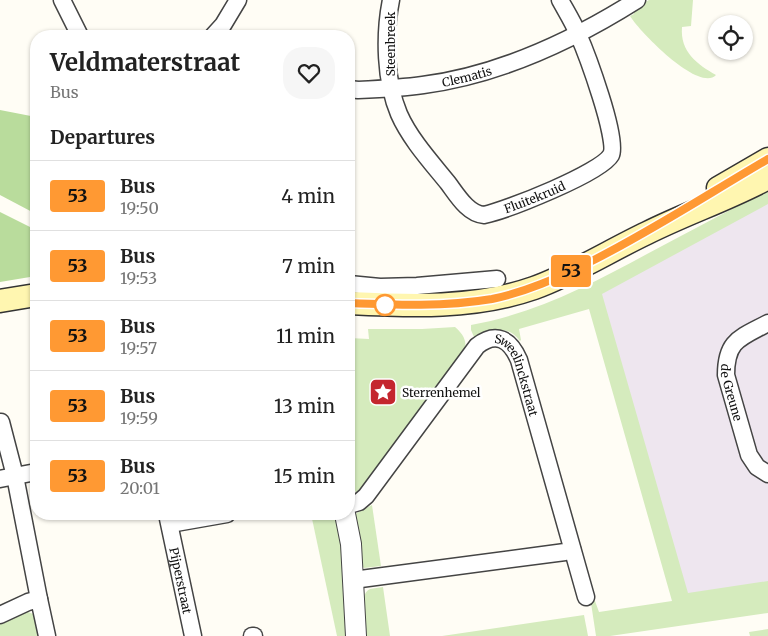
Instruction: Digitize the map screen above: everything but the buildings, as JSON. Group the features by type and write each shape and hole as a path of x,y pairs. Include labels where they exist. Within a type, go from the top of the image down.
{"main road":[{"path":"647,233 699,199 768,159"},
{"path":"355,303 419,306 461,292 494,298 533,288 768,178"},
{"path":"0,301 30,296"}],"street":[{"path":"62,0 77,30"},
{"path":"218,30 238,0"},
{"name":"Steenbreek","path":"391,0 387,52 391,88"},
{"path":"560,0 578,33"},
{"name":"Clematis","path":"355,89 391,88 440,82 503,66 555,45 613,15 637,0"},
{"name":"Fluitekruid","path":"391,88 399,114 408,130 453,190 471,211 478,214 492,213 520,204 568,182 597,167 611,156 613,149 601,96 578,33"},
{"path":"355,285 380,287 417,286 461,292 497,279"},
{"name":"de Greune","path":"768,323 738,340 729,351 726,362 726,375 749,455 757,468 768,474"},
{"name":"Sweelinckstraat","path":"355,502 366,496 477,346 485,340 500,339 507,342 514,349 519,360 586,598"},
{"path":"1,422 8,478 47,636"},
{"path":"8,478 30,473"},
{"name":"Pijperstraat","path":"168,520 193,636"},
{"path":"346,520 351,544 356,636"},
{"path":"353,580 565,552 572,549"},
{"path":"0,615 28,602 39,600"}],"shaded area":[{"path":"768,192 768,602 688,612 595,290"}],"green space":[{"path":"649,0 693,0 691,26 682,27 684,44 696,62 716,75 708,78 684,68 670,58 636,24 630,16 634,14 632,10"},
{"path":"0,110 30,116 30,211 0,195"},
{"path":"768,190 768,204 602,294 688,593 768,581 768,613 610,636 596,636 591,603 595,601 599,612 672,601 589,309 519,329 520,341 514,335 503,330 474,337 471,325 540,306 584,287"},
{"path":"0,212 30,227 30,277 0,282"},
{"path":"455,327 464,338 465,351 359,493 355,491 355,338 369,339 368,329"},
{"path":"372,505 381,566 364,568 361,565 355,514"},
{"path":"312,520 338,520 349,636 337,636"},
{"path":"383,587 390,636 363,636 362,610 366,592 370,589"},
{"path":"24,610 35,615 41,628 38,636 0,636 0,621"},
{"path":"584,615 588,636 442,636"},
{"path":"768,629 768,636 750,636 749,632"}],"bus line":[{"name":"53","path":"355,303 419,306 463,303 494,298 533,288 566,274 647,233 699,199 768,159"}],"place":[{"name":"Sterrenhemel","path":"383,392"}]}
